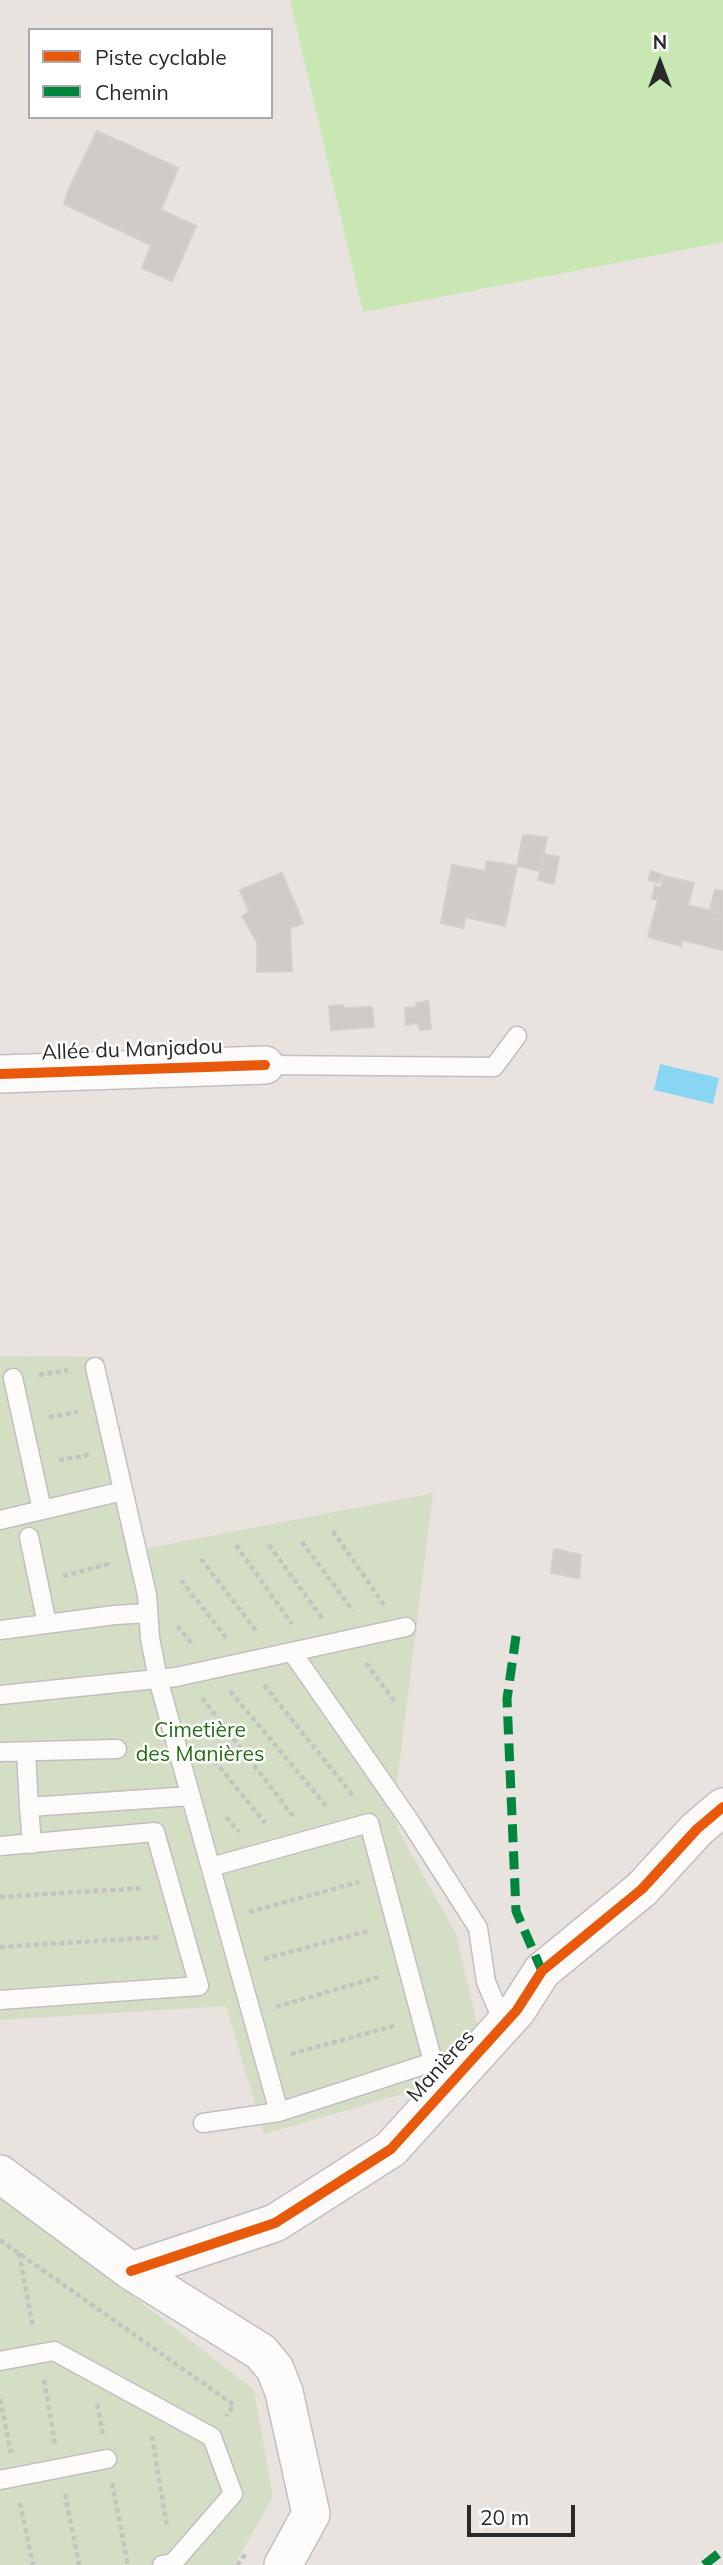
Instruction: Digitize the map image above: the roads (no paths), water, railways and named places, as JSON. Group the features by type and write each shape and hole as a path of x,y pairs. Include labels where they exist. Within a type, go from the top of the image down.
{"street":[{"name":"Allée du Manjadou","path":"0,1074 265,1065"},
{"name":"Manières","path":"131,2271 275,2222 391,2149 517,2010 542,1970 642,1889 697,1829 723,1807"},
{"path":"0,2174 131,2271 261,2353 275,2369 284,2392 311,2514 283,2565"}],"lane":[{"path":"265,1065 494,1067 517,1036"},
{"path":"95,1367 147,1595 149,1638 158,1679 279,2112"},
{"path":"13,1378 42,1510"},
{"path":"0,1520 123,1491"},
{"path":"29,1537 47,1624"},
{"path":"0,1630 148,1613"},
{"path":"0,1695 185,1676 403,1628"},
{"path":"284,1654 411,1822 478,1928 486,1982 504,2024"},
{"path":"0,1752 117,1749"},
{"path":"26,1752 32,1844"},
{"path":"29,1807 191,1796"},
{"path":"203,2123 279,2112 433,2062 369,1823 211,1867"},
{"path":"0,1846 155,1832 199,1986 0,2000"},
{"path":"0,2361 54,2351 212,2437 233,2494 167,2564"},
{"path":"0,2480 107,2459"}],"water":[{"path":"660,1064 719,1078 713,1104 654,1090"}],"park label":[{"name":"Cimetière des Manières","path":"200,1743"}]}
